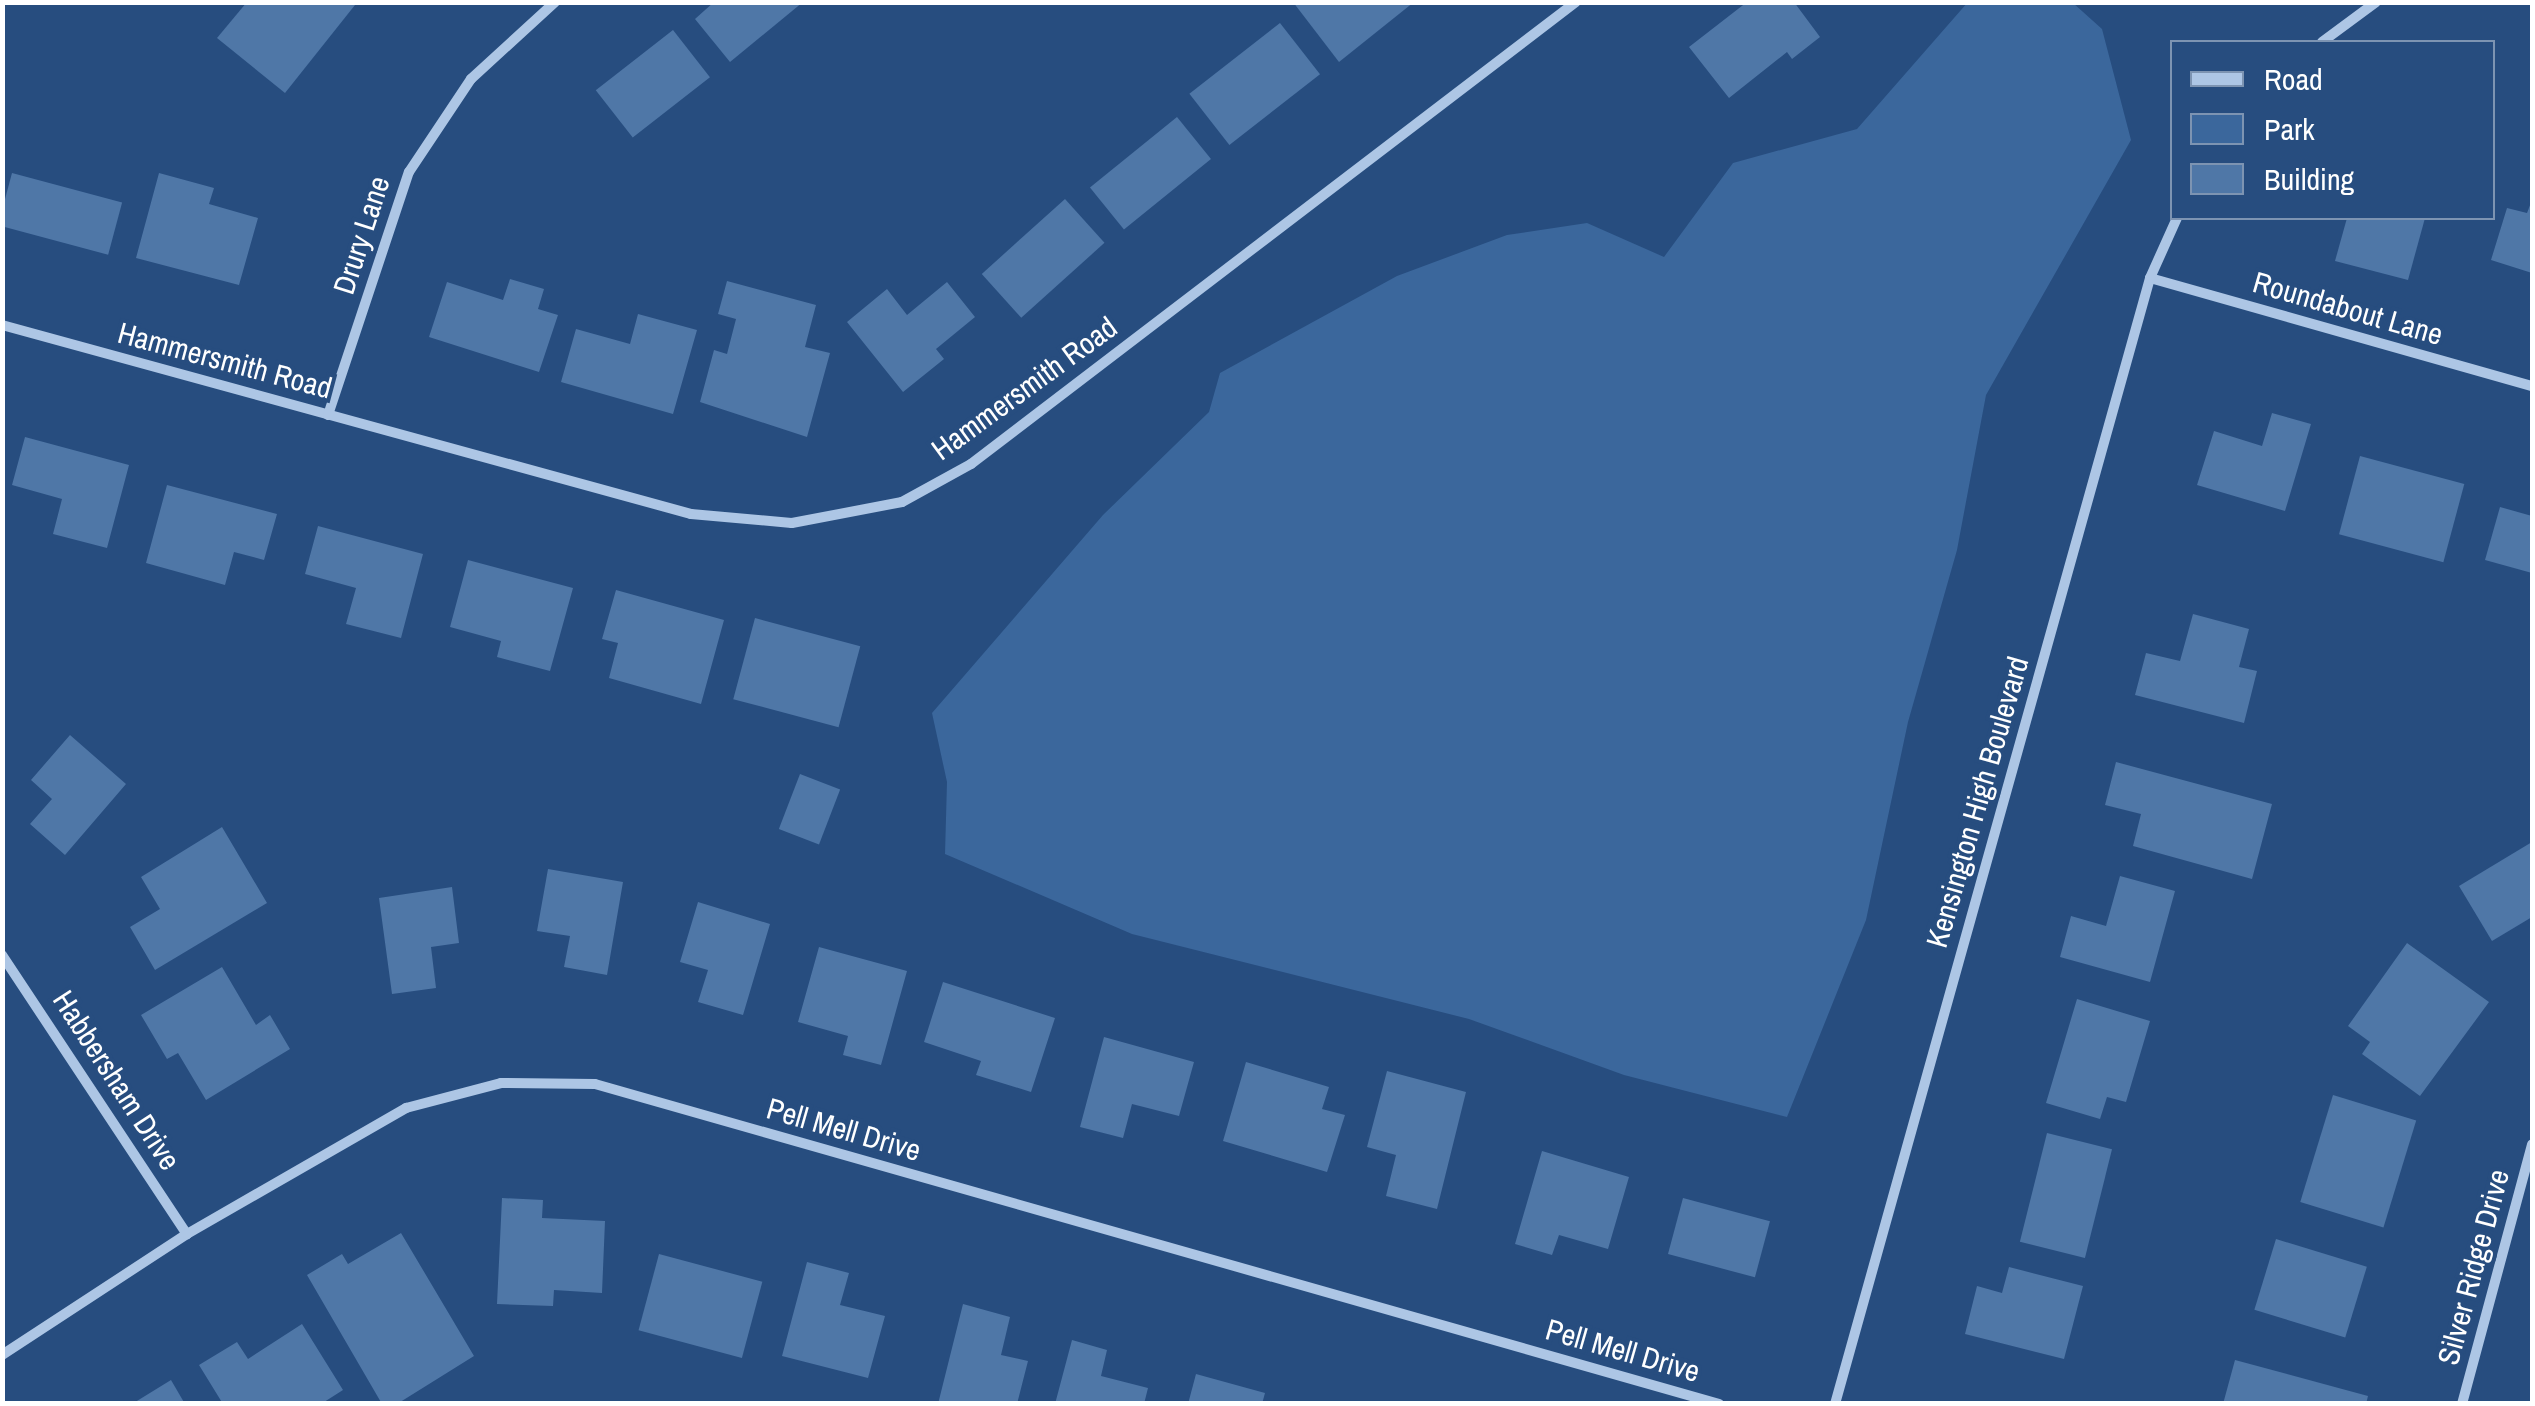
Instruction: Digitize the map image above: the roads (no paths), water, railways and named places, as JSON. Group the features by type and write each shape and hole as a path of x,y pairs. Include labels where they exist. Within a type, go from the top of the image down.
{"street":[{"name":"Drury Lane","path":"328,415 408,172 471,79 555,2"},
{"name":"Hammersmith Road","path":"2,325 691,514 792,523 902,502 971,464 1576,2"},
{"path":"2325,40 2376,2"},
{"name":"Kensington High Boulevard","path":"1835,1404 2150,278 2176,220"},
{"name":"Roundabout Lane","path":"2150,278 2532,386"},
{"name":"Habbersham Drive","path":"2,955 187,1234"},
{"name":"Pell Mell Drive","path":"2,1354 187,1234 406,1108 501,1084 595,1084 1719,1404"},
{"name":"Silver Ridge Drive","path":"2462,1404 2532,1144"}]}
